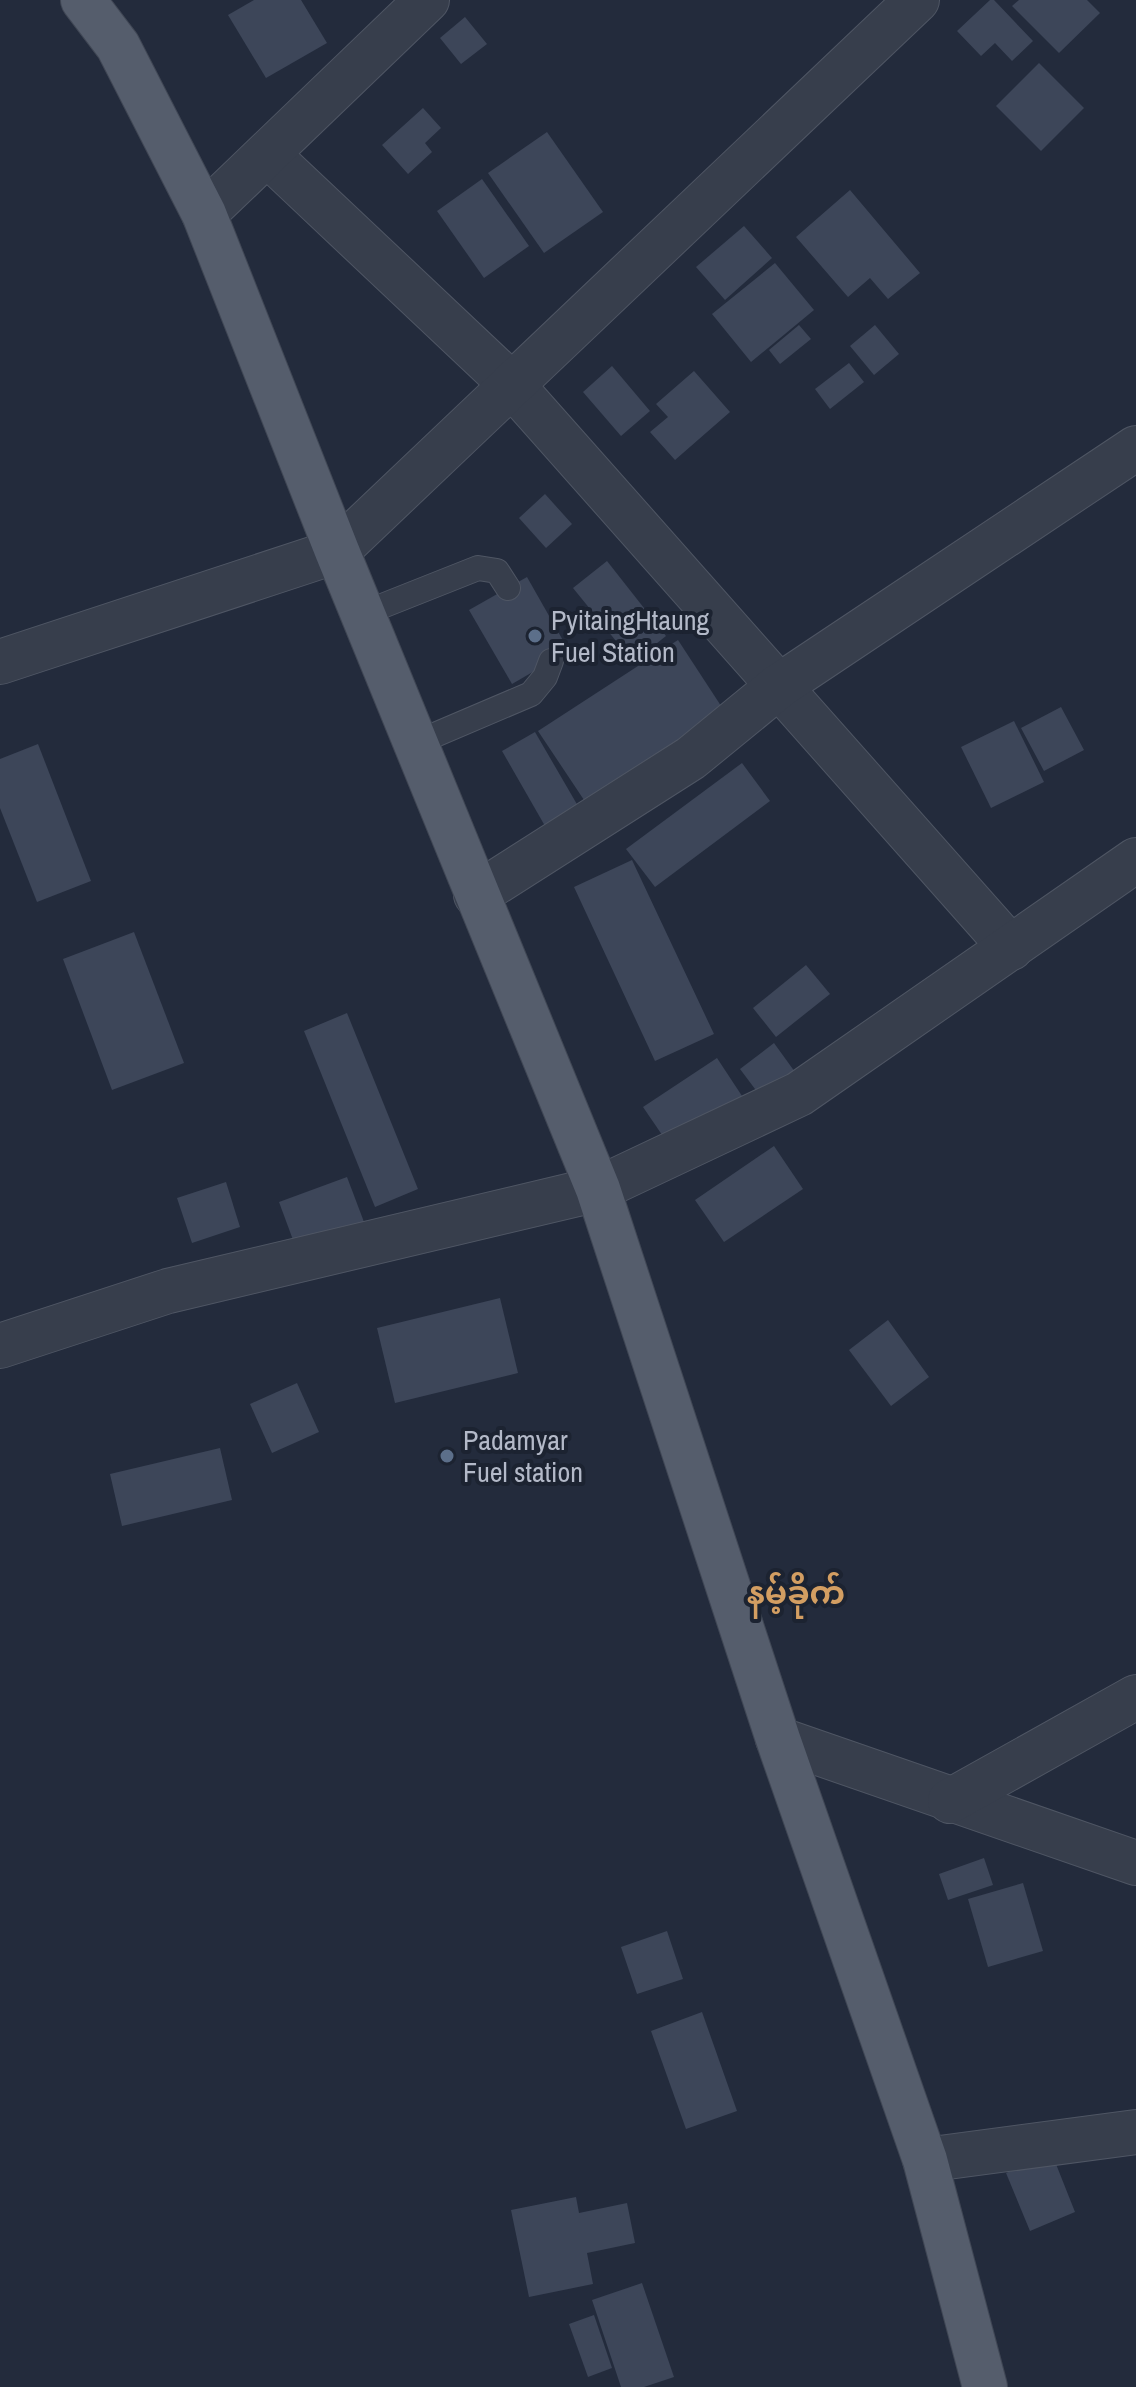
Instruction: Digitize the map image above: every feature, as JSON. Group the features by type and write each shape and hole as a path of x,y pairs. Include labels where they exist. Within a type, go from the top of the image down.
{"main road":[{"path":"83,0 118,46 204,214 362,614 598,1189 778,1739 925,2160 985,2387"}],"street":[{"path":"204,214 427,0"},
{"path":"0,662 337,551 917,0"},
{"path":"267,154 512,385 1011,948"},
{"path":"476,895 691,758 779,686 1136,448"},
{"path":"0,1346 168,1291 598,1189 799,1094 1136,860"},
{"path":"950,1801 1136,1697"},
{"path":"778,1739 1136,1863"},
{"path":"925,2160 1136,2132"}],"lane":[{"path":"362,614 478,568 497,571 508,588"},
{"path":"416,743 531,694 545,677 551,661"}],"building":[{"path":"254,0 301,0 327,43 266,78 228,15"},
{"path":"990,0 994,0 1033,41 1012,61 995,43 981,56 957,31"},
{"path":"1019,0 1087,0 1100,13 1059,53 1012,6"},
{"path":"465,17 487,44 461,64 440,38"},
{"path":"1039,63 1084,108 1041,151 996,106"},
{"path":"423,108 441,128 425,143 432,152 408,174 382,145"},
{"path":"547,132 603,212 544,253 488,173"},
{"path":"482,179 529,246 484,278 437,211"},
{"path":"850,190 920,273 888,299 870,278 848,297 796,237"},
{"path":"744,226 772,258 725,300 696,267"},
{"path":"775,263 814,310 751,362 712,314"},
{"path":"799,325 811,339 780,364 769,350"},
{"path":"875,325 899,354 874,375 850,346"},
{"path":"849,363 864,382 830,409 815,389"},
{"path":"612,366 650,411 621,436 583,392"},
{"path":"694,371 730,412 675,460 650,432 668,417 656,404"},
{"path":"545,494 572,524 546,548 519,518"},
{"path":"607,561 666,636 633,662 573,588"},
{"path":"527,577 569,651 512,684 469,610"},
{"path":"678,640 725,712 586,803 538,731"},
{"path":"1061,707 1084,750 1044,771 1021,728"},
{"path":"1014,721 1044,782 991,808 961,747"},
{"path":"535,732 578,806 545,826 502,751"},
{"path":"38,744 91,881 37,902 0,808 0,759"},
{"path":"742,763 770,801 655,887 626,849"},
{"path":"632,860 714,1034 655,1061 574,887"},
{"path":"134,932 184,1063 112,1090 63,959"},
{"path":"806,965 830,994 776,1037 753,1008"},
{"path":"347,1013 418,1189 375,1207 304,1031"},
{"path":"774,1043 795,1072 761,1097 740,1069"},
{"path":"717,1058 744,1099 671,1148 643,1107"},
{"path":"774,1146 803,1189 724,1242 695,1200"},
{"path":"347,1177 364,1222 296,1248 279,1202"},
{"path":"226,1182 240,1227 192,1243 177,1198"},
{"path":"500,1298 518,1373 395,1403 377,1328"},
{"path":"888,1320 929,1377 891,1406 849,1350"},
{"path":"297,1383 319,1432 272,1453 250,1404"},
{"path":"220,1448 232,1500 122,1526 110,1474"},
{"path":"984,1858 993,1885 948,1900 939,1874"},
{"path":"1023,1883 1043,1951 988,1967 968,1899"},
{"path":"667,1931 683,1979 637,1994 621,1947"},
{"path":"702,2012 737,2111 686,2129 651,2031"},
{"path":"1052,2154 1075,2212 1030,2231 1006,2173"},
{"path":"576,2197 579,2213 627,2203 635,2243 587,2253 593,2284 529,2297 511,2210"},
{"path":"642,2283 674,2377 644,2387 621,2387 592,2300"},
{"path":"594,2315 612,2368 588,2377 569,2324"}],"place":[{"name":"PyitaingHtaung Fuel Station","path":"535,636"},
{"name":"Padamyar Fuel station","path":"447,1456"}],"district":[{"name":"နမ့်ခိုက်","path":"796,1593"}]}
